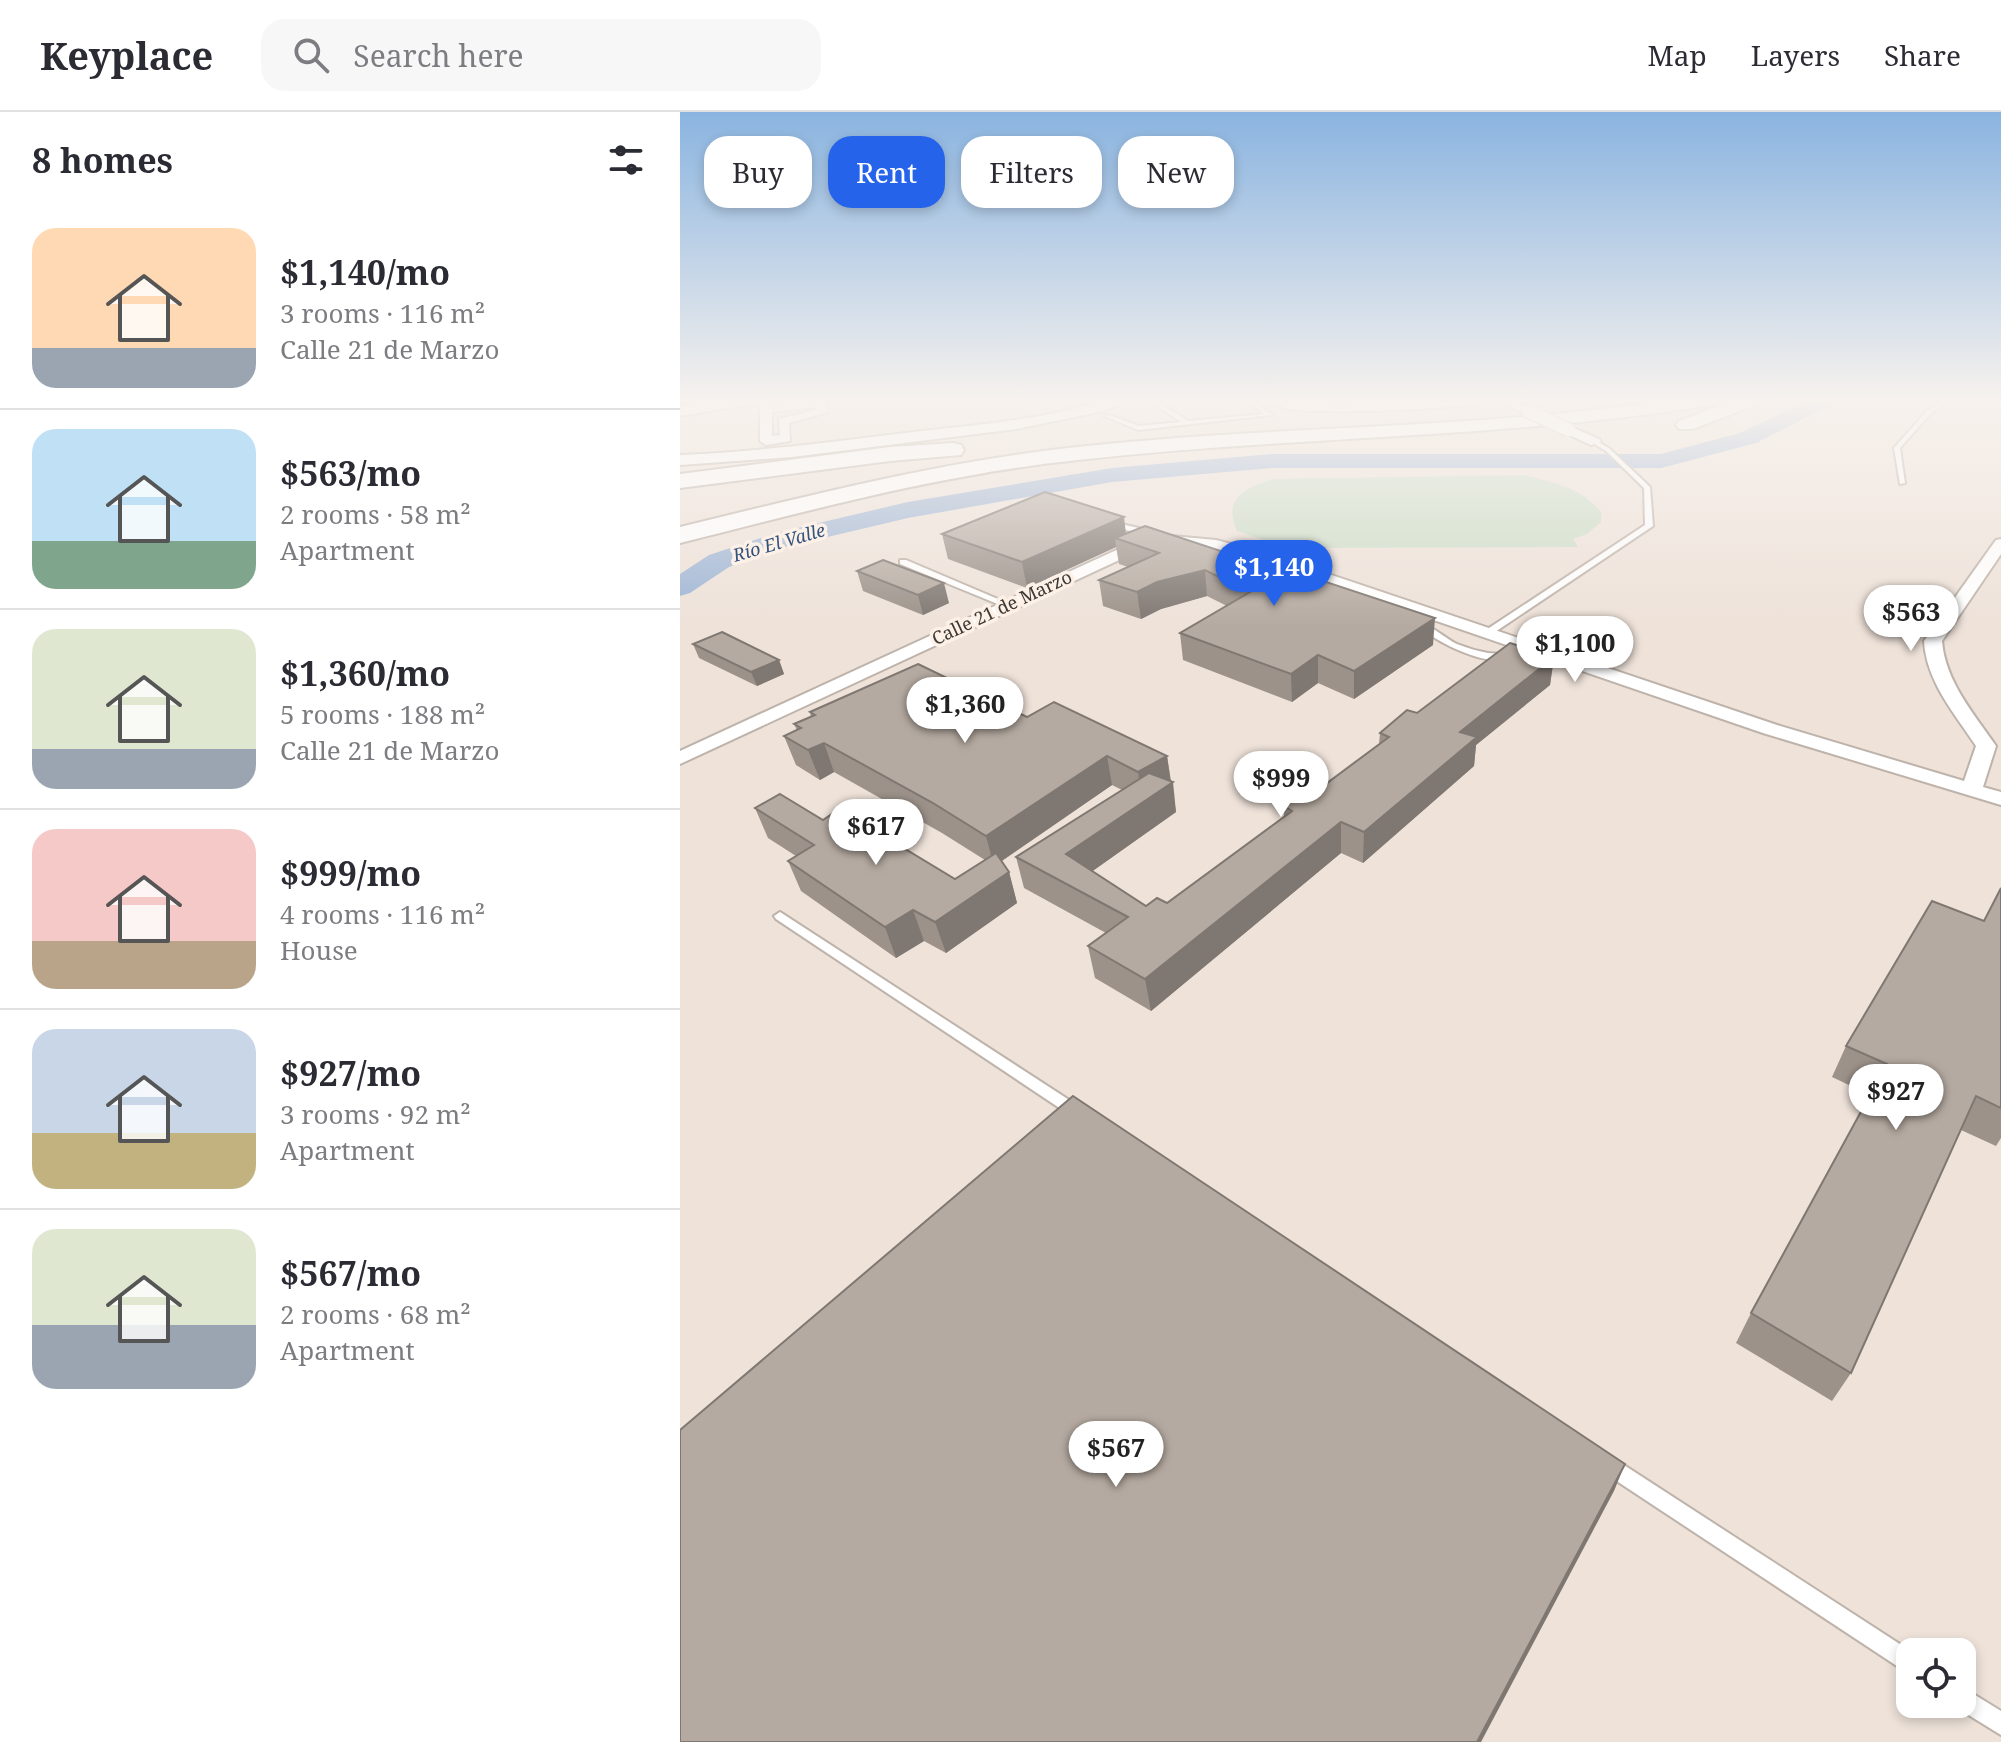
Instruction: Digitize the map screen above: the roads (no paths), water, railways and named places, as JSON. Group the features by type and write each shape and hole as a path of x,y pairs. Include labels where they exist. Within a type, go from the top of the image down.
{"highway":[{"path":"680,481 726,475"},
{"path":"680,494 773,475"},
{"path":"680,535 943,475"}],"street":[{"name":"Calle 21 de Marzo","path":"680,758 1150,542 1179,538 1202,540 1410,606 1770,729 2001,799"},
{"path":"1972,789 1986,746 1952,695 1932,651 1933,641 2001,543"}],"lane":[{"path":"1489,632 1649,526 1647,487 1636,475"},
{"path":"1901,475 1902,483"},
{"path":"1095,518 1140,531 1150,542"},
{"path":"903,562 1008,605"},
{"path":"1410,606 1416,620 1434,635 1468,651 1494,657 1548,653"},
{"path":"780,916 1086,1118"},
{"path":"1591,1452 1896,1654"},
{"path":"1976,1707 2001,1724"}],"waterway":[{"name":"Río El Valle","path":"680,587 719,561 776,541 908,510 1112,475"}]}
